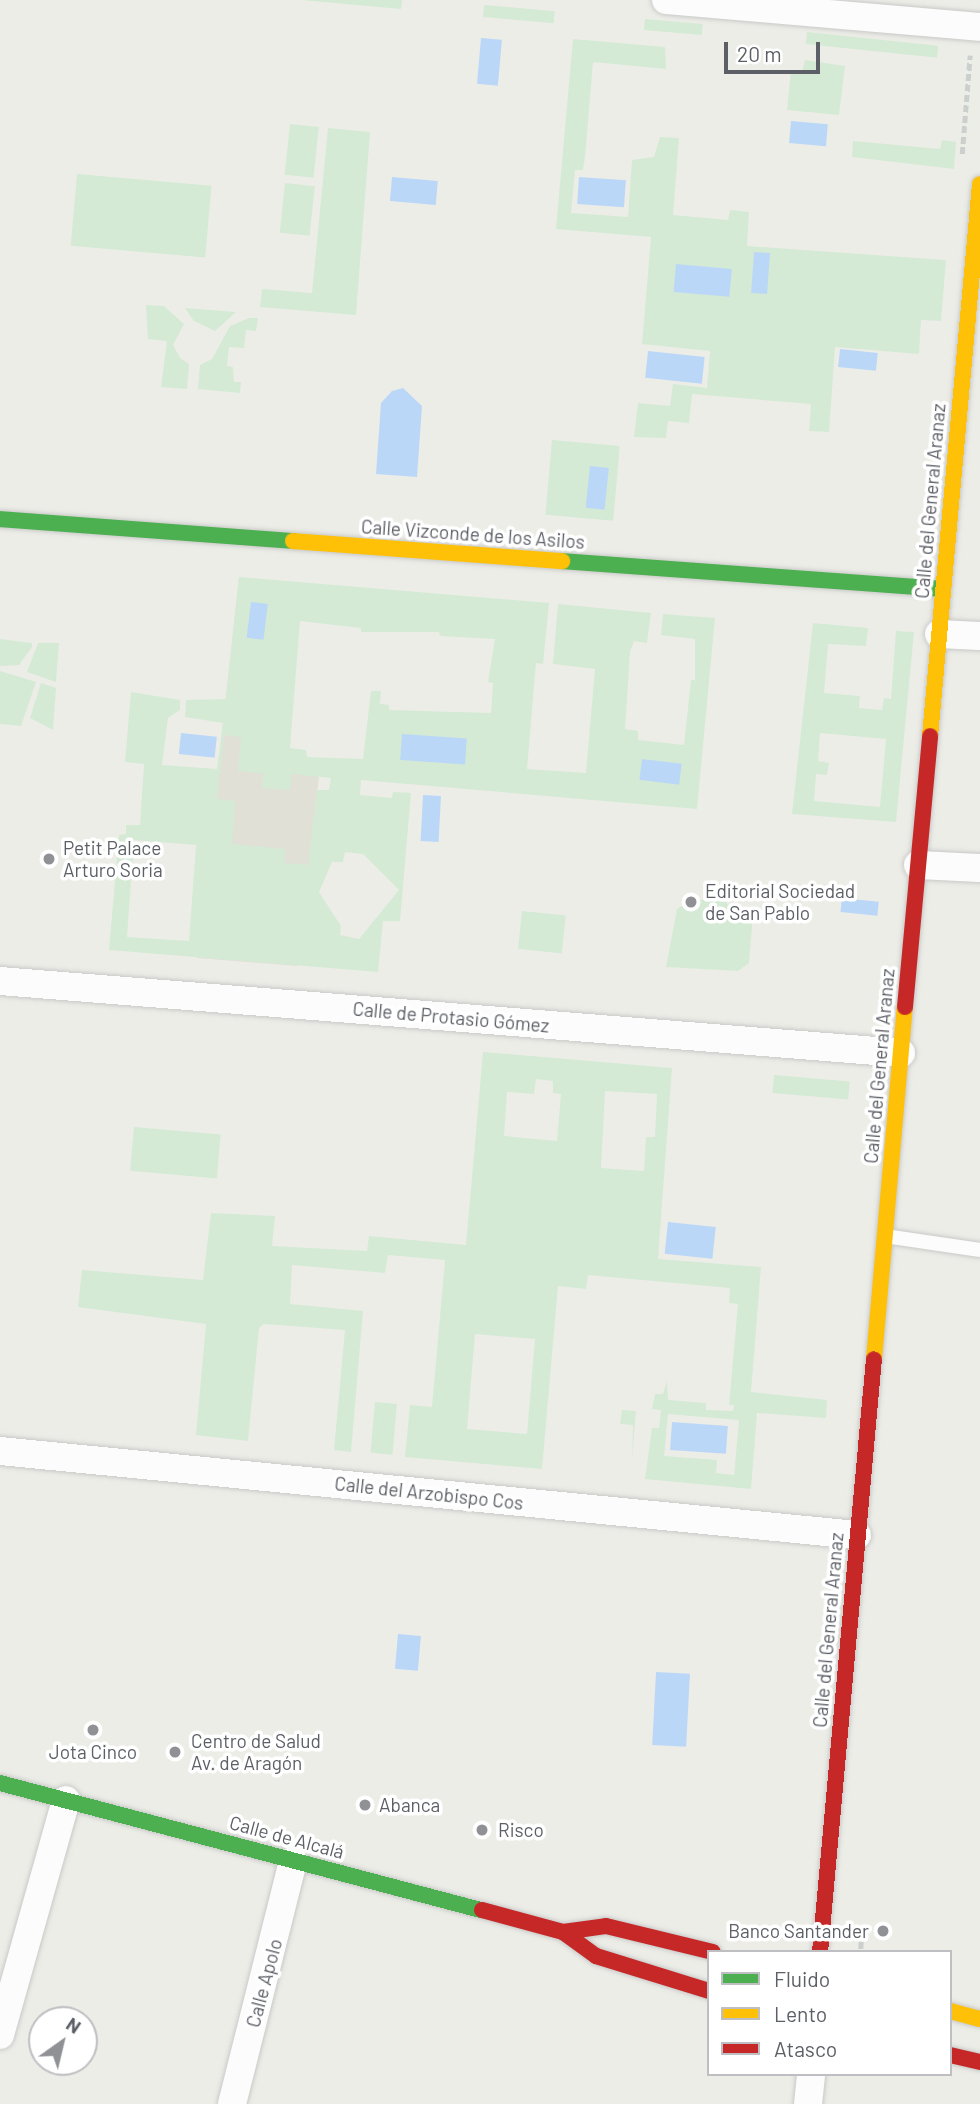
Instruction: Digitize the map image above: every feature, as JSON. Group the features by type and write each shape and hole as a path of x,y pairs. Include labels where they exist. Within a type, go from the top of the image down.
{"street":[{"path":"666,0 980,27"},
{"name":"Calle del General Aranaz","path":"820,1950 943,589 975,284 980,184"},
{"name":"Calle Vizconde de los Asilos","path":"0,519 943,589"},
{"path":"939,634 980,636"},
{"path":"918,865 980,868"},
{"name":"Calle de Protasio Gómez","path":"0,981 901,1053"},
{"name":"Calle del Arzobispo Cos","path":"0,1451 858,1535"},
{"name":"Calle de Alcalá","path":"0,1783 563,1931 606,1926 707,1951"},
{"path":"0,2035 66,1800"},
{"name":"Calle Apolo","path":"232,2104 293,1861"},
{"name":"Calle de Alcalá","path":"563,1931 596,1956 707,1990"},
{"path":"952,2011 980,2018"},
{"path":"952,2056 980,2063"},
{"path":"808,2104 811,2076"}],"lane":[{"path":"885,1236 980,1250"}],"shaded area":[{"path":"239,577 269,770 319,776 298,966 197,958"}],"green space":[{"path":"301,0 402,0 401,9"},
{"path":"484,5 555,11 554,23 483,17"},
{"path":"645,19 703,24 702,35 644,30"},
{"path":"807,32 938,46 937,58 806,44"},
{"path":"573,39 665,47 666,69 593,62 585,157 583,170 575,170 571,213 628,217 632,160 654,157 660,137 679,138 673,215 728,220 730,210 749,212 747,246 946,260 941,321 921,320 919,354 835,347 829,432 809,431 811,404 692,394 689,423 668,421 666,438 634,437 638,403 670,406 673,384 707,388 710,351 642,344 651,237 556,229"},
{"path":"805,60 845,66 839,115 787,110 791,70 802,72"},
{"path":"290,124 319,127 314,178 285,175"},
{"path":"328,128 370,132 356,315 260,307 262,289 312,293"},
{"path":"942,140 956,142 954,169 852,157 853,141 940,149"},
{"path":"77,174 211,186 205,257 71,246"},
{"path":"285,183 315,186 310,236 280,233"},
{"path":"146,305 164,306 184,324 173,345 180,358 189,364 187,389 161,387 167,341 148,339"},
{"path":"185,308 236,312 215,331 194,321"},
{"path":"249,318 258,318 256,331 246,330 244,348 229,347 227,366 233,367 234,382 241,382 240,393 198,389 200,365 212,359 230,326"},
{"path":"552,440 620,446 613,521 545,515"},
{"path":"239,577 549,603 543,664 536,663 527,769 586,773 595,669 553,664 558,604 651,613 647,643 634,641 630,652 625,729 638,731 638,740 684,745 691,680 695,680 695,639 661,635 663,614 715,618 697,809 361,780 360,795 392,798 393,792 411,793 400,921 383,921 378,972 109,950 119,835 126,834 126,825 140,825 144,764 125,762 131,692 180,700 180,710 168,718 162,765 217,769 223,723 185,717 186,700 226,699","holes":["300,621 361,628 361,632 439,632 440,636 495,639 488,682 493,683 491,713 389,710 389,705 380,704 381,691 371,691 363,759 307,757 306,750 290,748","224,735 241,737 238,771 263,773 262,788 290,790 292,774 331,778 329,790 317,790 308,865 284,863 285,849 232,844 235,801 217,799","134,840 196,845 189,941 127,937","345,852 363,854 399,890 359,939 340,935 341,926 319,892 332,862 343,862"]},
{"path":"813,623 868,628 866,646 828,644 824,693 860,696 859,708 882,710 884,698 891,699 896,631 914,632 896,822 792,814","holes":["820,733 886,739 880,807 814,801 816,774 827,775 829,763 818,761"]},
{"path":"0,639 32,643 32,647 19,665 0,666"},
{"path":"38,643 59,643 56,682 27,672"},
{"path":"0,671 36,682 21,726 0,724"},
{"path":"41,683 56,688 53,730 30,718"},
{"path":"692,899 726,902 732,912 753,914 749,963 738,971 666,967 677,909"},
{"path":"522,911 566,916 562,953 518,949"},
{"path":"483,1052 672,1068 658,1259 761,1267 751,1392 827,1400 826,1418 757,1413 751,1489 645,1479 652,1428 659,1428 661,1410 652,1409 655,1394 663,1394 667,1381 668,1400 706,1403 706,1410 733,1411 734,1405 729,1405 738,1304 729,1303 730,1288 588,1275 586,1289 558,1286 542,1469 405,1457 410,1405 432,1407 445,1260 388,1255 385,1273 292,1265 290,1304 363,1311 351,1452 334,1450 345,1330 264,1324 259,1328 248,1441 196,1435 206,1324 78,1307 82,1270 203,1280 211,1213 275,1216 272,1246 367,1251 369,1236 466,1245","holes":["536,1079 553,1081 553,1093 561,1094 557,1141 504,1136 507,1092 534,1094","605,1091 657,1094 655,1137 646,1137 644,1171 601,1168","475,1334 535,1339 527,1434 467,1429","668,1414 739,1420 734,1475 716,1473 717,1460 664,1456"]},
{"path":"774,1075 850,1082 848,1100 772,1093"},
{"path":"134,1127 221,1135 217,1178 130,1171"},
{"path":"375,1402 397,1404 392,1455 371,1453"},
{"path":"622,1410 636,1411 632,1459 633,1425 620,1424"}],"water":[{"path":"481,38 502,40 498,86 477,84"},
{"path":"791,121 828,124 826,146 789,143"},
{"path":"392,177 438,181 436,205 390,201"},
{"path":"579,177 626,180 624,207 577,204"},
{"path":"754,252 770,253 767,294 751,293"},
{"path":"676,264 732,269 729,297 674,292"},
{"path":"840,349 878,353 876,371 838,367"},
{"path":"648,351 705,357 702,384 645,378"},
{"path":"403,388 422,406 417,477 376,474 381,403 392,391"},
{"path":"590,466 609,468 605,510 586,508"},
{"path":"251,602 268,604 263,640 247,638"},
{"path":"181,733 217,737 215,758 179,754"},
{"path":"402,734 467,739 465,764 400,760"},
{"path":"642,759 682,764 679,785 639,780"},
{"path":"423,795 441,796 439,842 421,841"},
{"path":"842,898 879,902 877,916 841,912"},
{"path":"668,1222 716,1227 712,1259 665,1254"},
{"path":"672,1422 728,1426 726,1454 670,1450"},
{"path":"398,1634 421,1636 418,1671 395,1669"},
{"path":"656,1672 690,1674 686,1747 652,1745"}],"traffic: fast":[{"path":"0,519 293,541"},
{"path":"562,561 943,589"},
{"path":"0,1783 482,1910"}],"traffic: slow":[{"path":"930,736 980,184"},
{"path":"293,541 562,561"},
{"path":"874,1359 905,1007"},
{"path":"952,2012 980,2019"}],"traffic: jam":[{"path":"905,1007 930,736"},
{"path":"820,1950 874,1359"},
{"path":"482,1910 563,1932 606,1926 707,1951"},
{"path":"563,1932 596,1956 707,1990"},
{"path":"952,2055 980,2062"}],"place":[{"name":"Petit Palace Arturo Soria","path":"49,859"},
{"name":"Editorial Sociedad de San Pablo","path":"691,902"},
{"name":"Jota Cinco","path":"93,1730"},
{"name":"Centro de Salud Av. de Aragón","path":"175,1752"},
{"name":"Abanca","path":"365,1805"},
{"name":"Risco","path":"482,1830"},
{"name":"Banco Santander","path":"883,1931"}]}
